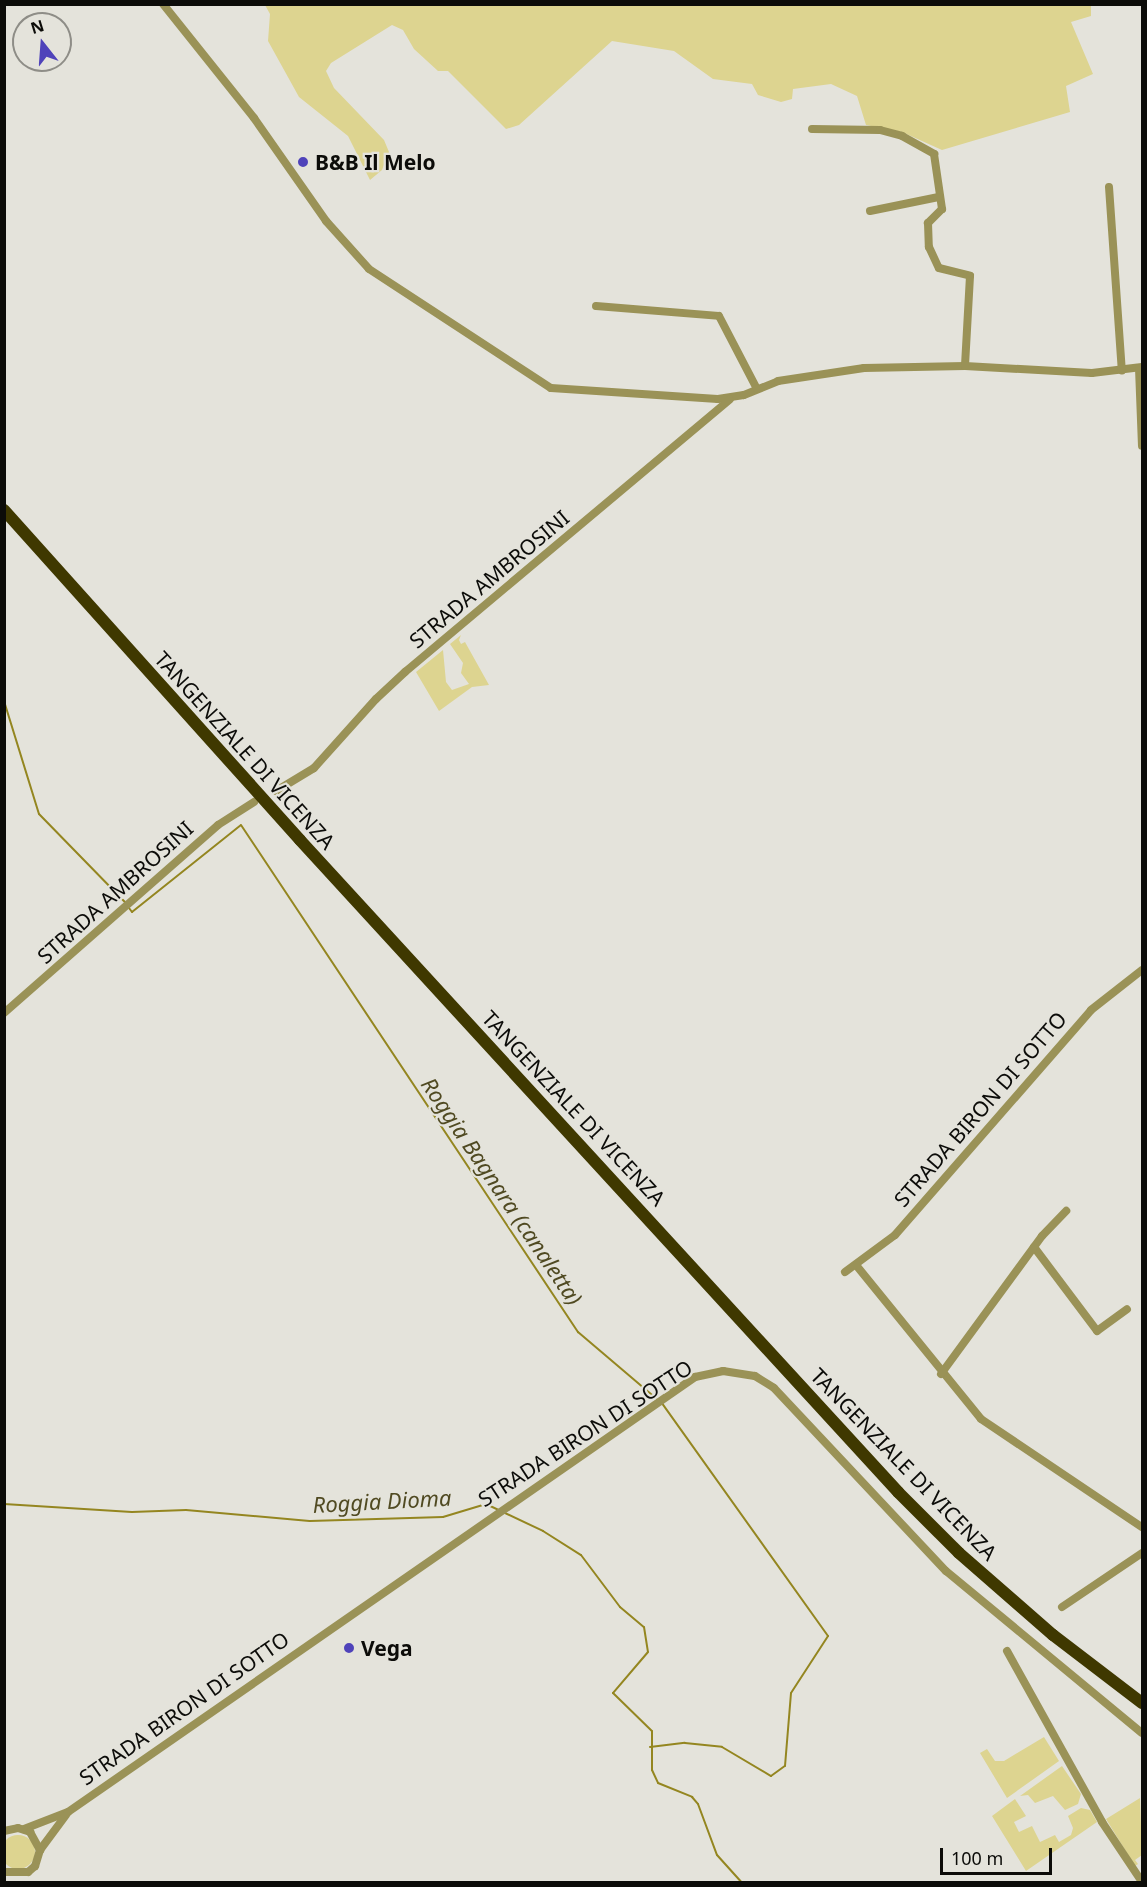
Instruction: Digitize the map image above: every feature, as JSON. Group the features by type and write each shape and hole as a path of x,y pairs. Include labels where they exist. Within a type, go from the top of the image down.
{"highway":[{"name":"TANGENZIALE DI VICENZA","path":"4,510 300,840 898,1492 976,1568 1053,1635 1143,1703"}],"street":[{"path":"163,4 254,118 326,221 369,269 551,388 731,398 805,375 855,369 965,366 1122,371 1141,368 1143,446"},
{"path":"812,129 880,130 923,146 934,154 942,209 928,223 931,256 945,272 968,273 971,280 965,366"},
{"path":"1109,187 1122,371"},
{"path":"870,211 939,197"},
{"path":"596,306 719,316 758,389"},
{"name":"STRADA AMBROSINI","path":"276,791 314,768 375,699 405,672 731,398"},
{"name":"STRADA AMBROSINI","path":"4,1013 218,825 254,802"},
{"name":"STRADA BIRON DI SOTTO","path":"845,1272 895,1235 1091,1010 1143,970"},
{"path":"941,1374 1034,1247 1066,1211"},
{"path":"1034,1247 1097,1331 1127,1309"},
{"path":"856,1265 941,1374 981,1419 1143,1527"},
{"name":"STRADA BIRON DI SOTTO","path":"4,1831 21,1828 68,1812 490,1516 695,1377 731,1370 754,1376 774,1388 802,1415 896,1521 946,1571 1143,1733"},
{"path":"1062,1607 1143,1553"},
{"path":"1006,1651 1102,1822 1142,1882"},
{"name":"STRADA BIRON DI SOTTO","path":"5,1873 28,1872 39,1859 40,1850 68,1812"},
{"path":"4,1825 21,1828 35,1837 40,1850"}],"shaded area":[{"path":"265,5 1091,5 1091,16 1071,22 1093,74 1066,86 1070,112 942,150 902,132 866,125 857,96 831,84 793,89 792,99 781,102 758,95 752,84 713,79 674,51 612,41 519,125 506,129 448,71 438,71 414,49 403,30 392,25 331,63 326,71 334,88 384,140 389,152 382,170 370,180 348,136 299,97 268,41 270,14"},
{"path":"461,635 459,640 461,644 465,642 489,685 472,687 439,711 416,672 443,650 446,682 452,690 469,684 461,673 463,663 450,644"},
{"path":"1044,1737 1059,1761 1007,1798 980,1753 987,1749 995,1761 1004,1761"},
{"path":"1062,1766 1081,1794 1078,1804 1065,1810 1053,1796 1035,1803 1028,1795 1020,1796"},
{"path":"1140,1798 1142,1855 1135,1860 1138,1864 1135,1866 1106,1819"},
{"path":"1015,1799 1026,1816 1014,1822 1019,1832 1032,1826 1040,1842 1055,1835 1059,1842 1071,1835 1073,1828 1068,1816 1081,1808 1090,1810 1097,1822 1026,1871 992,1816"},
{"path":"18,1835 30,1840 35,1852 30,1864 18,1869 6,1864 1,1852 6,1840"}],"waterway":[{"name":"Roggia Bagnara (canaletta)","path":"4,701 39,814 126,903"},
{"name":"Roggia Bagnara (canaletta)","path":"129,908 132,912 241,825 578,1332 658,1400"},
{"name":"Roggia Bagnara (canaletta)","path":"650,1747 685,1743 722,1747 771,1776 785,1766 791,1693 828,1636 662,1403"},
{"name":"Roggia Dioma","path":"4,1504 132,1512 186,1510 310,1521 443,1517 486,1504 543,1531 581,1555 620,1607 644,1627 648,1652 613,1693 652,1731 652,1770 658,1783 692,1797 698,1804 717,1855 741,1882"}],"place":[{"name":"B&B Il Melo","path":"303,162"},
{"name":"Vega","path":"349,1648"}]}
